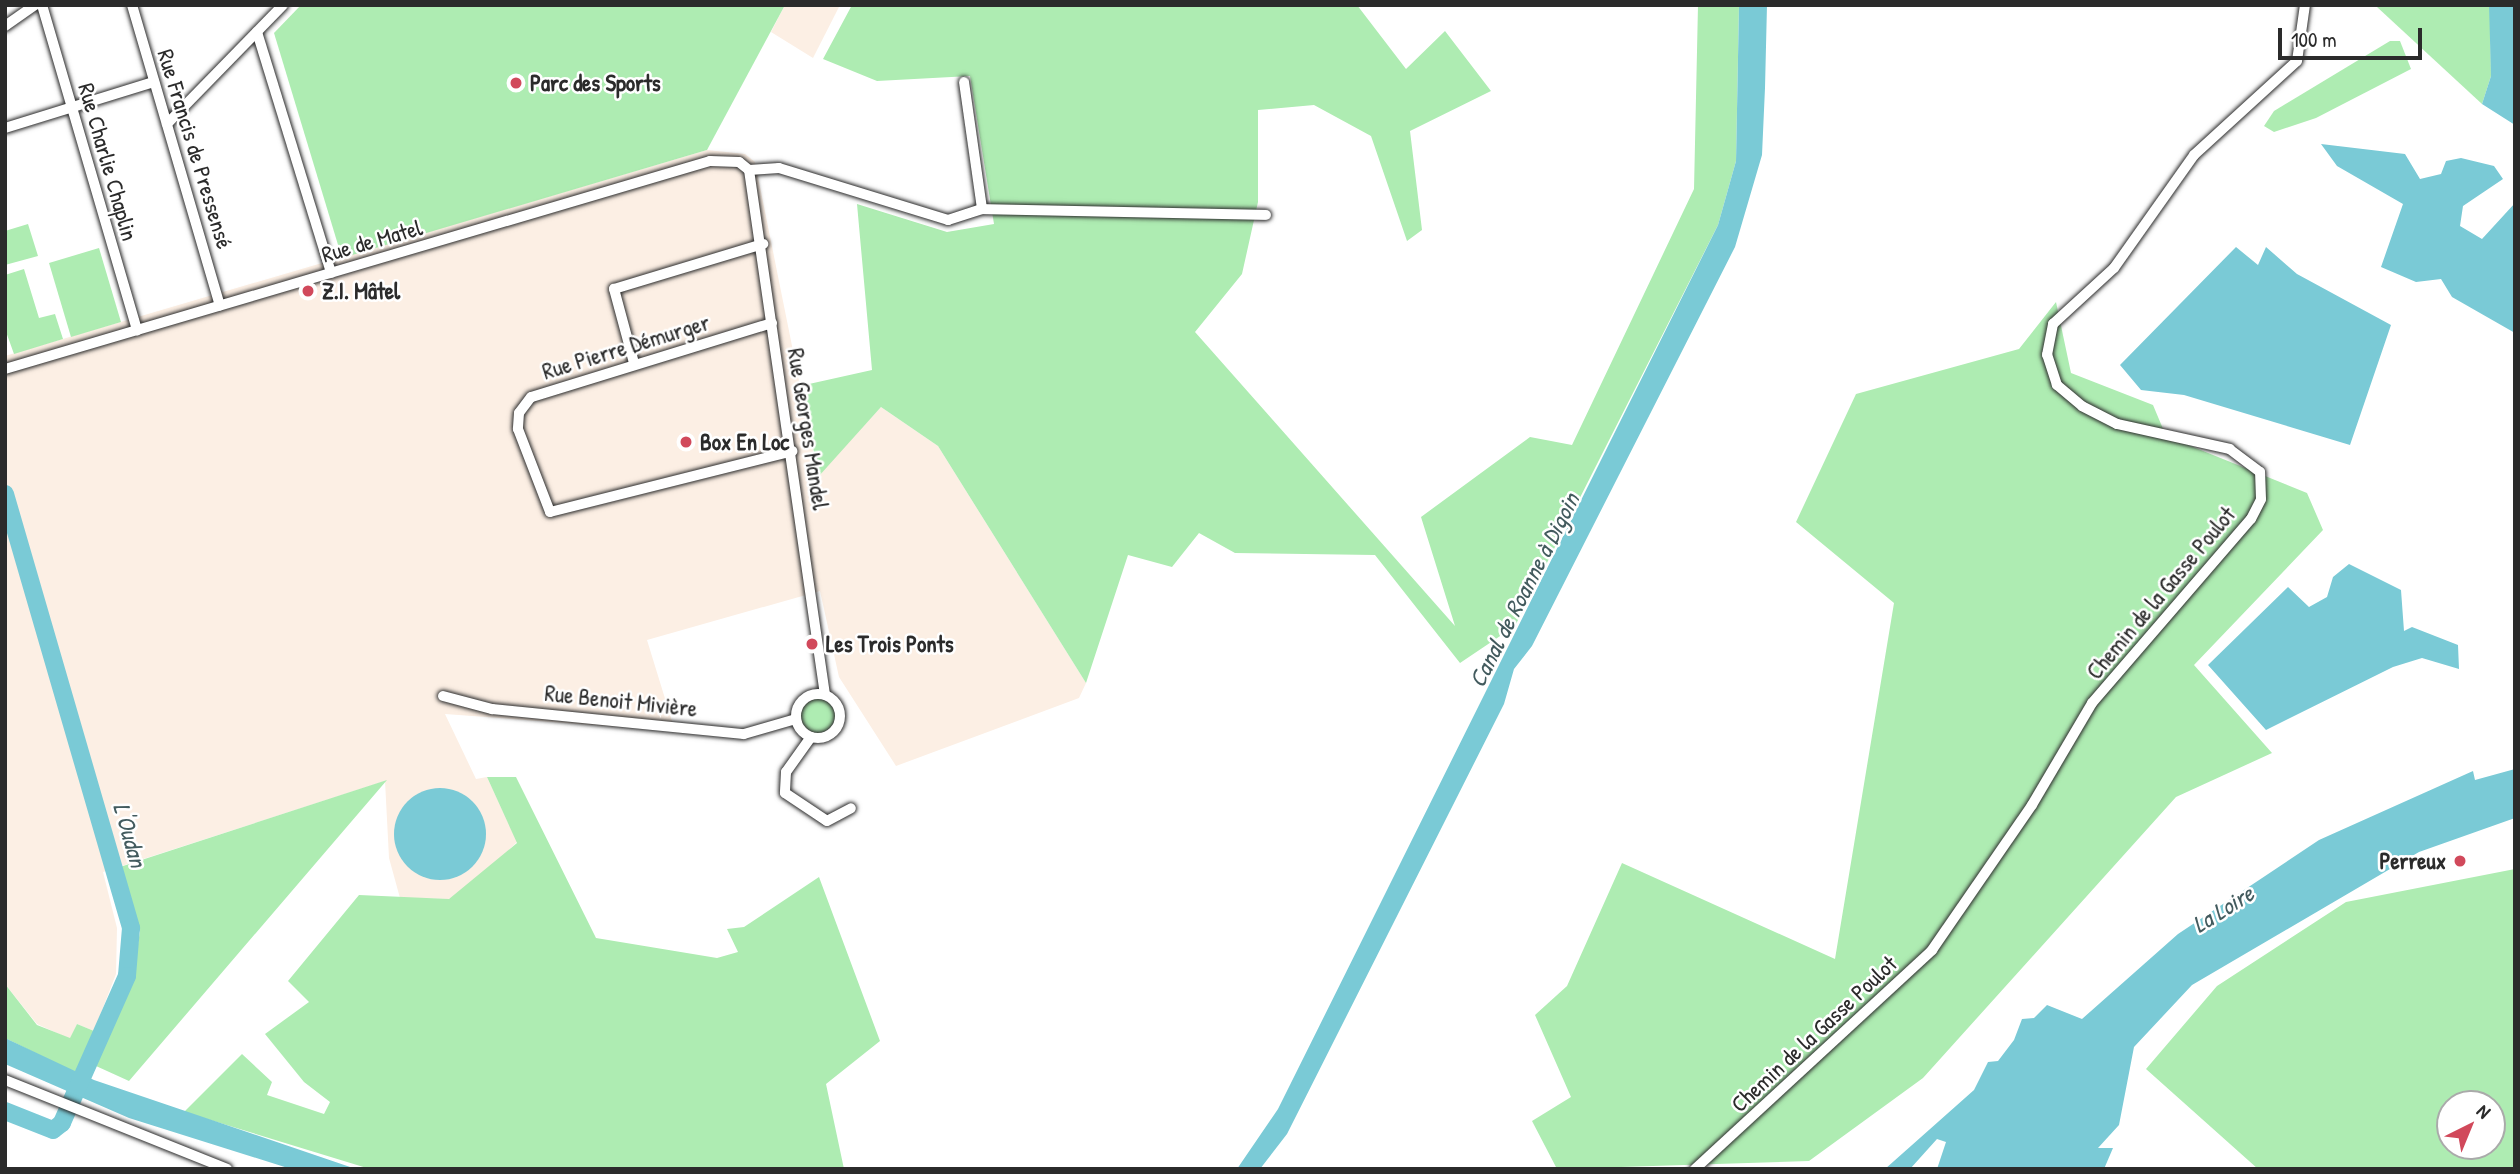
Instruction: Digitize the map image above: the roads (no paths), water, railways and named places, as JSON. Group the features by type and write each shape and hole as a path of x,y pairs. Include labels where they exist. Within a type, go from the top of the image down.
{"street":[{"path":"5,26 35,5"},
{"name":"Rue Charlie Chaplin","path":"42,5 137,330"},
{"name":"Rue Francis de Pressensé","path":"132,5 220,305"},
{"path":"167,124 283,5"},
{"name":"Chemin de la Gasse Poulot","path":"1695,1169 1932,950 1987,874 2092,703 2256,509 2260,472 2230,449 2117,424 2057,385 2047,355 2053,324 2114,268 2194,155 2297,61 2305,5"},
{"path":"257,32 331,273"},
{"path":"5,128 155,82"},
{"path":"964,82 982,209"},
{"name":"Rue de Matel","path":"5,369 710,161 739,162 749,170 779,168 948,220 982,209 1266,215"},
{"name":"Rue Georges Mandel","path":"749,170 763,244 825,695 837,704 838,727 826,737 811,737"},
{"path":"634,363 614,289 763,244"},
{"name":"Rue Pierre Démurger","path":"772,323 634,363 531,397 519,413 539,497 550,512 792,451"},
{"path":"825,695 806,696 796,719 811,737 786,772 785,793 827,821 851,808"},
{"name":"Rue Benoit Mivière","path":"443,696 492,709 744,734 796,719"},
{"path":"5,1080 76,1111 226,1169"}],"water":[{"path":"1739,5 1767,5 1762,155 1735,247 1532,646 1514,669 1504,704 1287,1134 1260,1169 1237,1169 1278,1109 1718,225 1736,161"},
{"path":"2489,5 2515,5 2515,125 2482,104 2491,76"},
{"path":"2321,144 2405,154 2420,179 2441,174 2446,161 2461,158 2494,166 2503,179 2463,206 2460,226 2482,239 2515,203 2515,333 2452,297 2441,279 2416,282 2381,267 2403,204 2337,166"},
{"path":"2236,247 2258,265 2266,247 2297,274 2391,325 2350,445 2184,395 2141,390 2120,365"},
{"path":"2349,564 2401,590 2404,631 2412,627 2458,645 2459,669 2422,658 2393,667 2266,730 2208,665 2288,587 2309,607 2327,597 2333,577"},
{"name":"La Loire","path":"2515,769 2515,818 2419,852 2192,985 2134,1047 2119,1125 2098,1148 2113,1148 2104,1169 1937,1169 1946,1142 1937,1139 1910,1169 1885,1169 1974,1090 1988,1062 1998,1061 2014,1040 2022,1019 2034,1018 2047,1005 2082,1019 2178,934 2319,840 2473,771 2475,780"},
{"path":"440,788 457,792 472,802 482,817 486,834 482,851 472,866 457,876 440,880 423,876 408,866 398,851 394,834 398,817 408,802 423,792"},
{"path":"5,1038 94,1080 356,1169 291,1169 129,1118 5,1064"}],"waterway":[{"name":"L'Oudan","path":"5,494 131,928 127,976 62,1123 53,1130 5,1111"}],"place":[{"name":"Parc des Sports","path":"516,83"},
{"name":"Z.I. Mâtel","path":"308,291"},
{"name":"Box En Loc","path":"686,442"},
{"name":"Les Trois Ponts","path":"812,644"},
{"name":"Perreux","path":"2460,861"}],"water label":[{"name":"Canal de Roanne à Digoin","path":"1524,590"}]}
